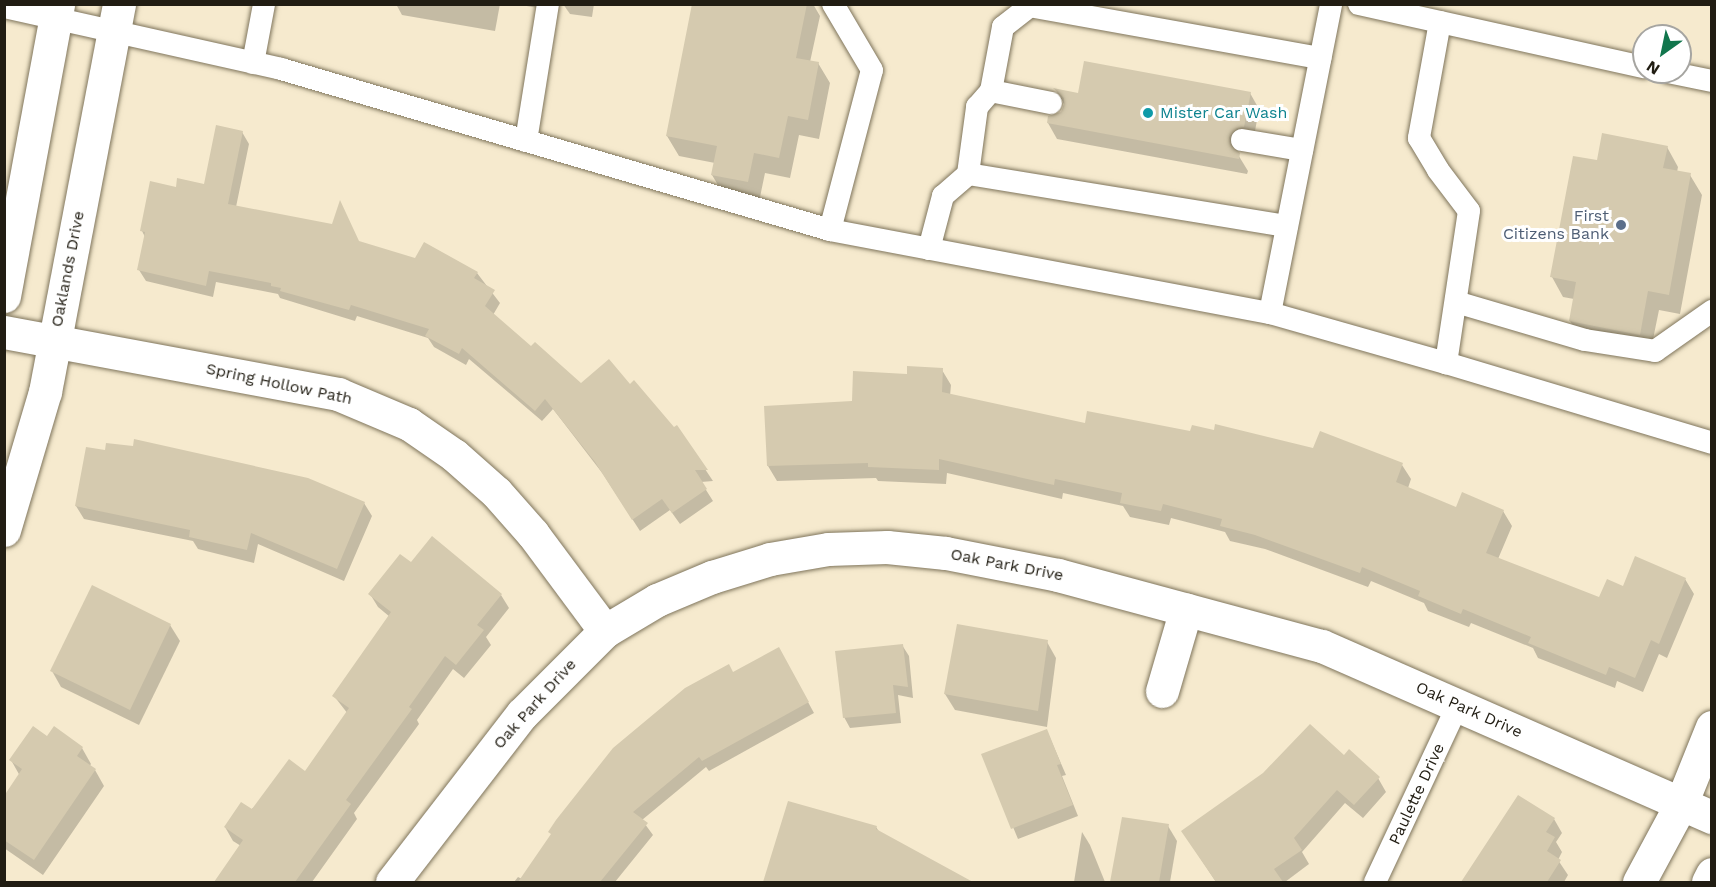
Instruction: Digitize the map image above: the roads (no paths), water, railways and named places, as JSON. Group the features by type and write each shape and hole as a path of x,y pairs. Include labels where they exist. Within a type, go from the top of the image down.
{"street":[{"path":"4,296 57,12"},
{"name":"Oaklands Drive","path":"4,531 45,392 116,19"},
{"name":"Spring Hollow Path","path":"4,332 338,394 409,424 454,455 496,492 534,534 605,631"},
{"name":"Oak Park Drive","path":"392,882 522,714 605,631 657,600 712,577 770,559 828,549 863,547 946,553 1058,575 1322,646 1712,817"},
{"path":"1162,691 1186,609"},
{"path":"1639,882 1681,804 1712,727"},
{"path":"1708,882 1712,874"}],"lane":[{"path":"253,63 264,4"},
{"path":"526,141 548,4"},
{"path":"830,230 872,70 833,4"},
{"path":"1270,313 1331,4"},
{"path":"1359,4 1632,64"},
{"path":"929,249 943,196 968,174 977,106 991,91 1003,27 1030,6 1320,58"},
{"path":"4,7 116,19 253,63 830,230 1270,313 1712,443"},
{"path":"1440,22 1419,138 1438,170 1469,211 1446,363"},
{"path":"1692,77 1712,81"},
{"path":"991,91 1051,103"},
{"path":"1242,140 1302,150"},
{"path":"968,174 1287,226"},
{"path":"1456,302 1585,340 1655,351 1712,311"},
{"name":"Paulette Drive","path":"1375,882 1458,705"}],"place":[{"name":"Mister Car Wash","path":"1148,113"},
{"name":"First Citizens Bank","path":"1621,225"}]}
